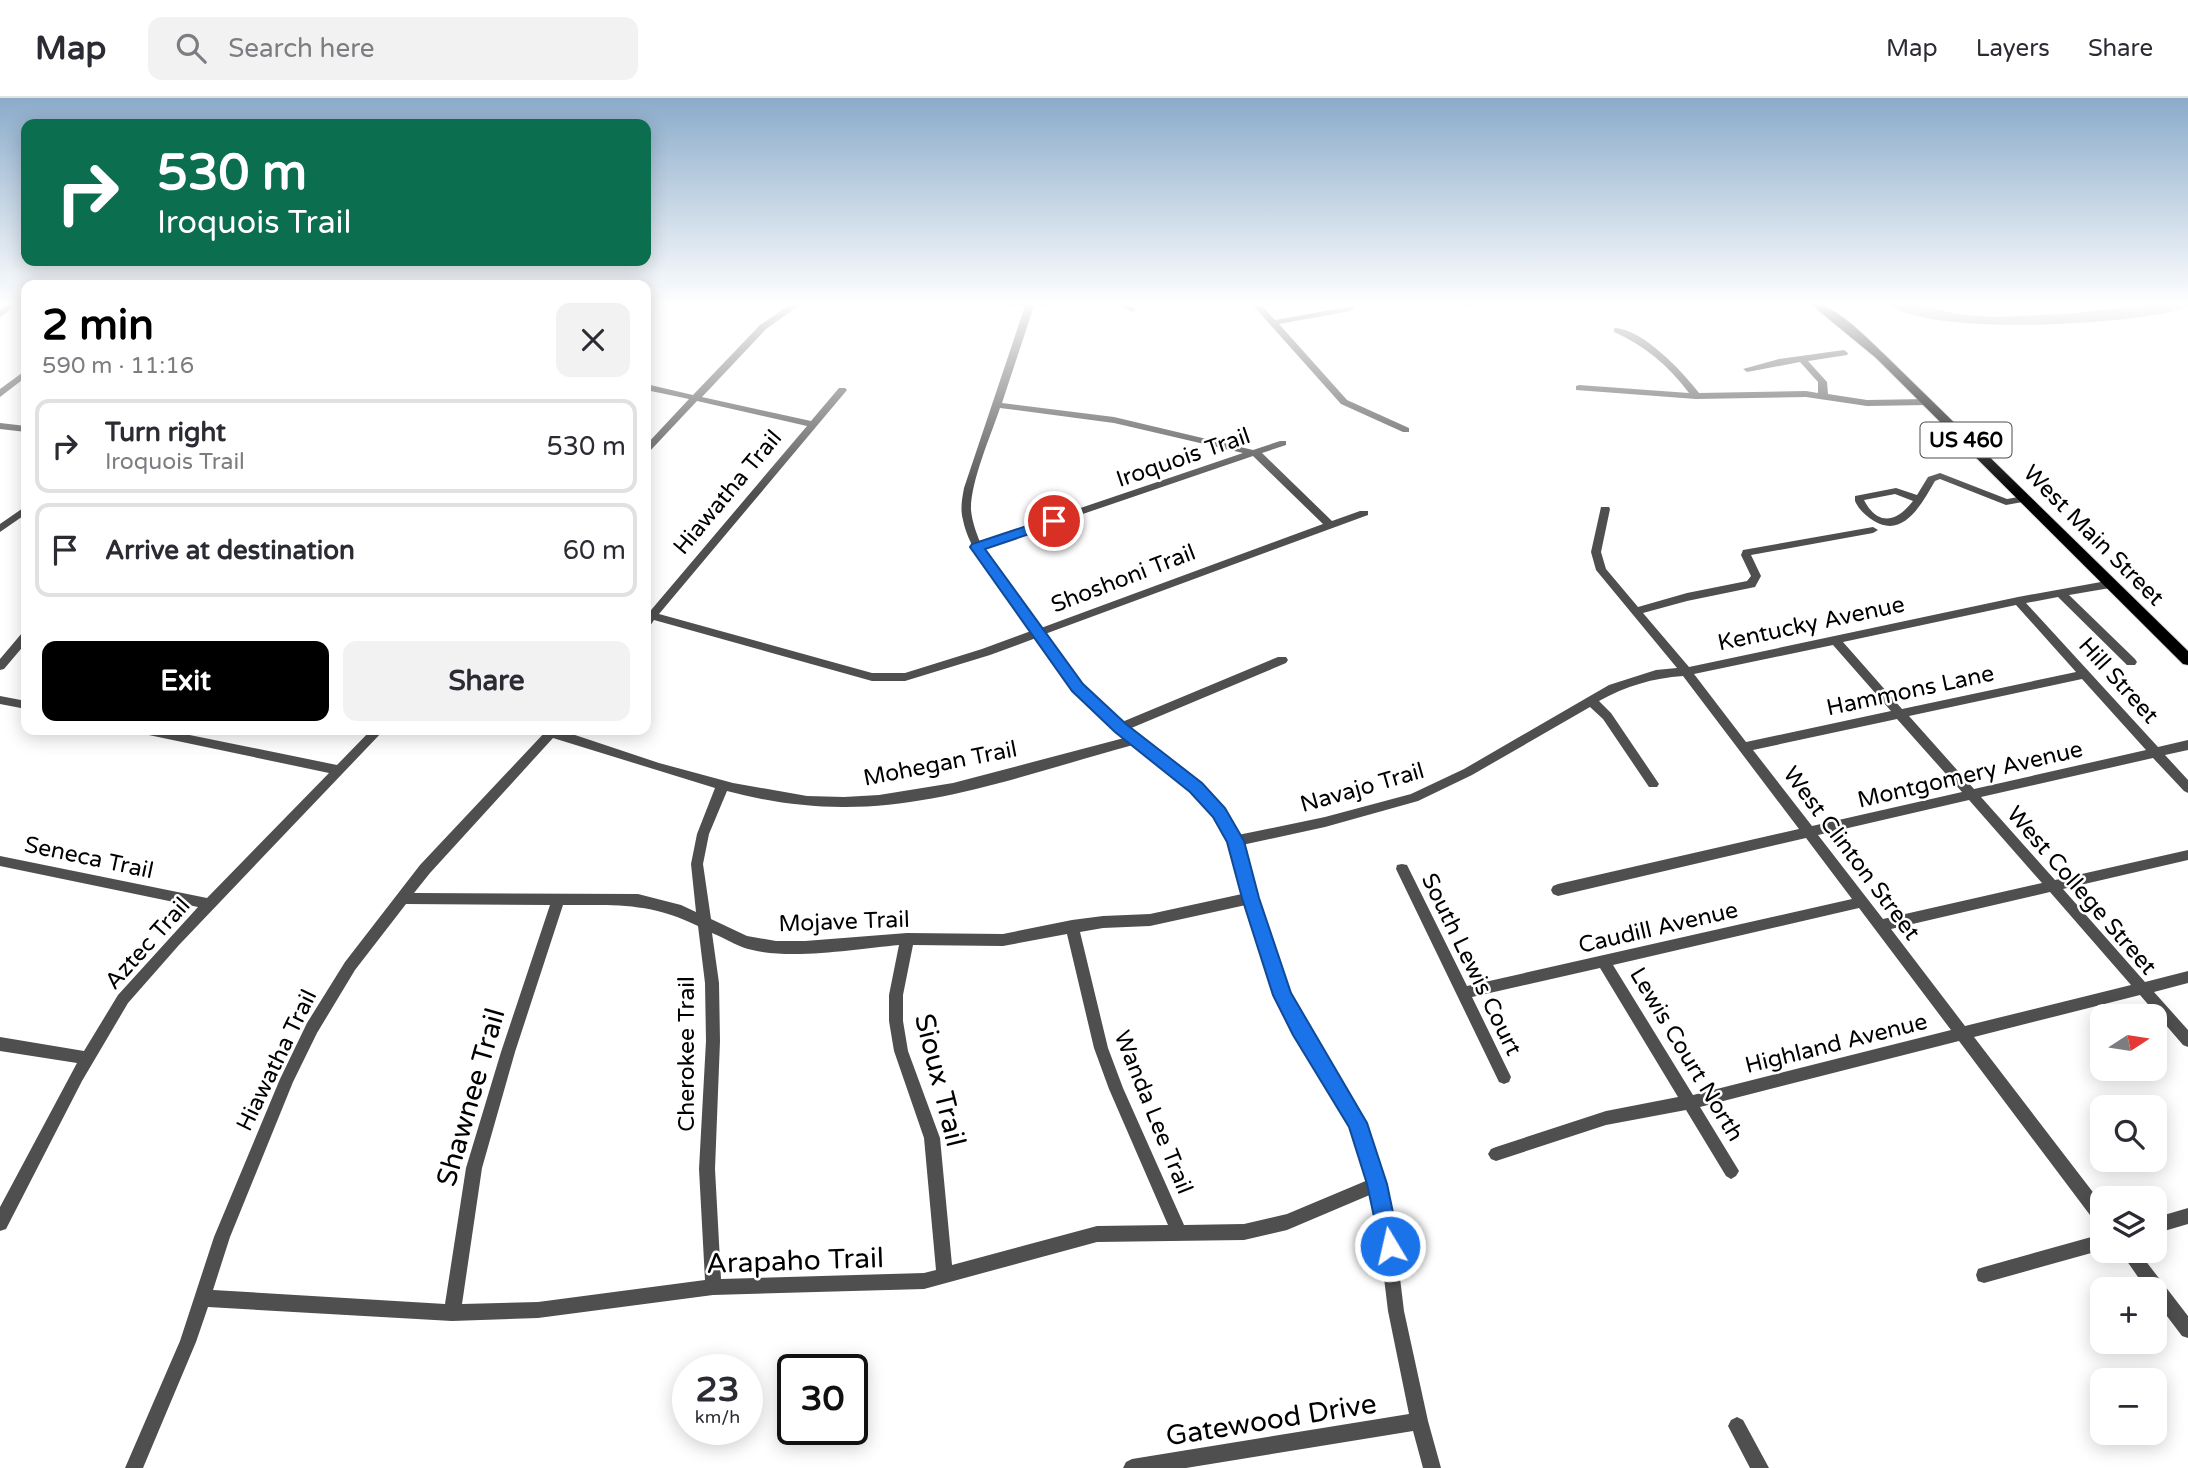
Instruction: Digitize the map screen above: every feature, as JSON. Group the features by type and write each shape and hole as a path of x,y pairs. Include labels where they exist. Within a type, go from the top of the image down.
{"main road":[{"name":"West Main Street","path":"1890,366 2188,660"}],"street":[{"path":"651,445 726,366"},
{"path":"1010,366 969,488 966,508 968,523 977,547 1078,688 1134,740 1196,788 1219,812 1236,841 1250,898 1282,995 1358,1123 1384,1212 1394,1288 1419,1421 1432,1468"},
{"path":"1311,366 1344,402 1406,430"},
{"path":"1670,366 1683,377 1696,396"},
{"path":"1747,369 1764,366"},
{"path":"1808,366 1822,382 1823,395"},
{"path":"0,394 21,377"},
{"path":"651,388 814,425"},
{"path":"1579,388 1696,396 1823,395 1867,403 1927,402"},
{"name":"Hiawatha Trail","path":"651,618 842,390"},
{"path":"997,405 1114,420 1254,453 1330,525"},
{"path":"0,426 21,428"},
{"name":"Iroquois Trail","path":"977,547 1283,443"},
{"path":"1919,500 1896,491 1859,498 1860,505 1875,518 1884,521 1904,519 1911,513 1919,500 1931,479 1940,476 2006,502 2024,499"},
{"name":"West Clinton Street","path":"1605,509 1596,552 1597,563 1744,747 2090,1201"},
{"path":"0,529 21,513"},
{"name":"Shoshoni Trail","path":"651,621 872,677 905,677 1037,633 1364,513"},
{"path":"1636,611 1751,584 1756,576 1747,552 1873,530"},
{"name":"Kentucky Avenue","path":"1532,736 1613,688 1656,674 1685,672 2018,601 2112,584"},
{"path":"2060,593 2131,663"},
{"name":"Hill Street","path":"2018,601 2188,788"},
{"name":"West College Street","path":"1835,640 2188,1040"},
{"path":"0,666 21,642"},
{"path":"1120,728 1282,660"},
{"name":"Hammons Lane","path":"1744,747 2086,674"},
{"path":"0,700 21,704"},
{"path":"1592,701 1612,724 1653,784"},
{"path":"168,735 340,770"},
{"name":"Aztec Trail","path":"0,1223 87,1058 123,999 210,904 373,735"},
{"name":"Hiawatha Trail","path":"134,1468 167,1394 222,1237 287,1079 312,1028 350,966 425,869 549,735"},
{"name":"Mohegan Trail","path":"566,735 744,791 803,800 844,802 897,797 965,784 1134,740"},
{"name":"Navajo Trail","path":"1236,841 1325,822 1414,798 1468,772 1532,736"},
{"name":"Montgomery Avenue","path":"1558,890 2188,745"},
{"name":"Cherokee Trail","path":"713,1287 707,1169 713,1041 712,983 697,864 699,851 723,785"},
{"path":"1879,926 2188,855"},
{"name":"Seneca Trail","path":"0,861 210,904"},
{"name":"South Lewis Court","path":"1402,869 1504,1077"},
{"name":"Mojave Trail","path":"402,898 638,901 681,911 745,942 776,947 907,939 1003,940 1072,926 1150,920 1250,898"},
{"name":"Shawnee Trail","path":"452,1313 474,1168 508,1052 558,900"},
{"name":"Caudill Avenue","path":"1464,993 1861,902"},
{"name":"Wanda Lee Trail","path":"1072,926 1101,1048 1116,1089 1180,1233"},
{"name":"Sioux Trail","path":"907,939 896,995 896,1021 901,1051 932,1138 945,1276"},
{"name":"Lewis Court North","path":"1603,961 1731,1171"},
{"name":"Highland Avenue","path":"1496,1154 1606,1118 1690,1102 2188,976"},
{"path":"0,1044 87,1058"},
{"name":"Arapaho Trail","path":"202,1298 452,1313 538,1311 713,1287 924,1281 1097,1234 1244,1231 1286,1222 1377,1184"},
{"path":"2167,1222 2188,1216"},
{"path":"1984,1275 2090,1245"},
{"path":"2137,1263 2188,1330"},
{"name":"Gatewood Drive","path":"1132,1468 1419,1421"},
{"path":"1737,1426 1760,1468"}],"route":[{"path":"1054,521 977,547 1078,688 1134,740 1196,788 1219,812 1236,841 1250,898 1282,995 1358,1123 1377,1184 1390,1246"}]}
